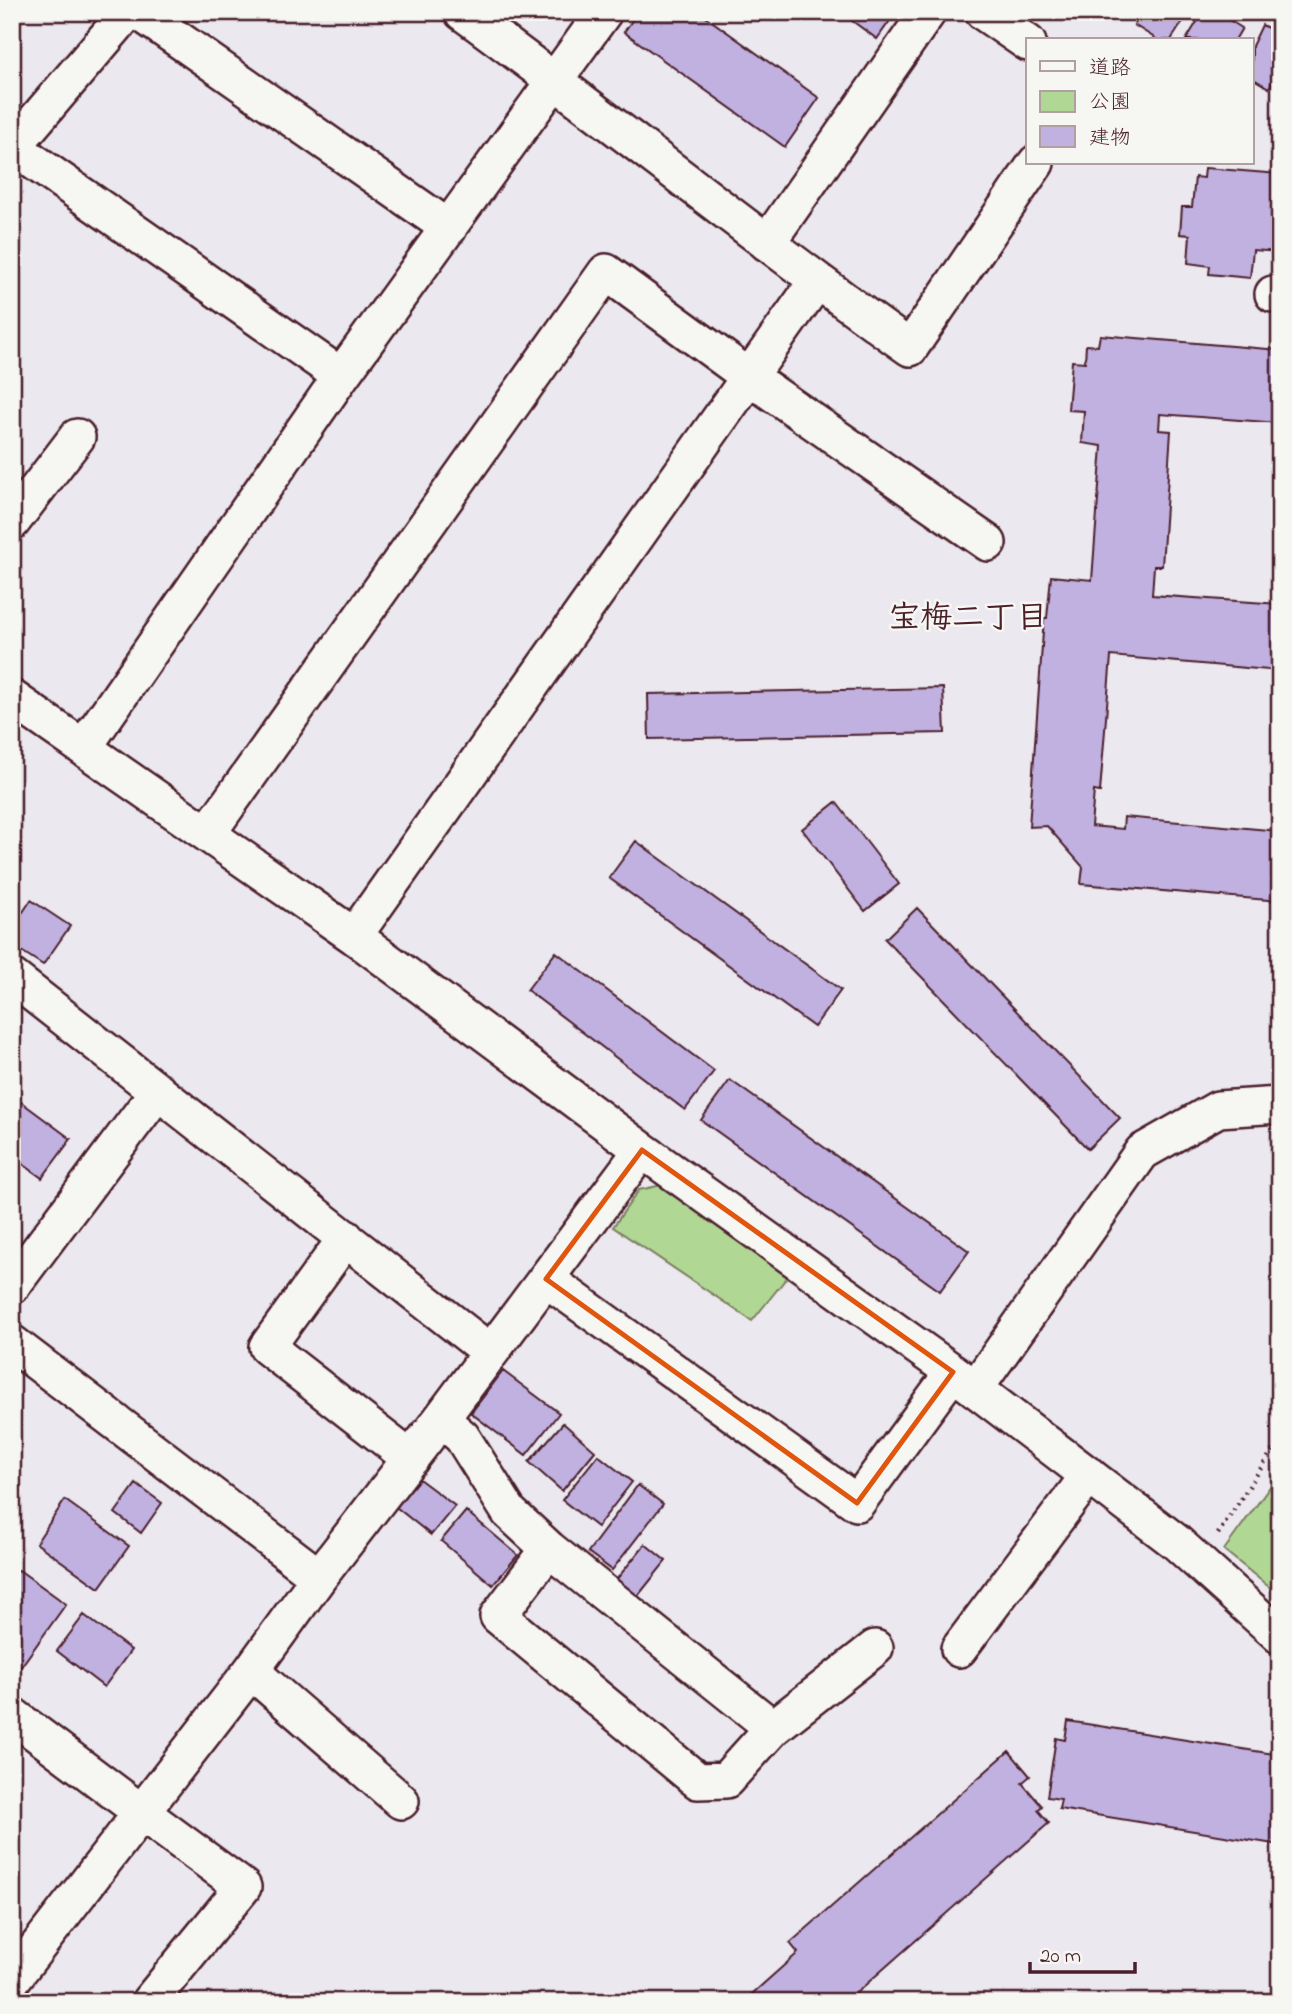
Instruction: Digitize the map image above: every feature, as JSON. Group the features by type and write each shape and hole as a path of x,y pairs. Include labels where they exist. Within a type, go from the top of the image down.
{"street":[{"path":"128,12 13,147 341,376"},
{"path":"139,12 449,228"},
{"path":"462,12 817,281 910,348 1035,164"},
{"path":"84,747 341,376 604,12"},
{"path":"767,243 928,12"},
{"path":"983,12 1026,42"},
{"path":"208,833 606,272 748,376 988,542"},
{"path":"354,936 817,281"},
{"path":"12,522 78,438"},
{"path":"12,698 354,936 642,1150 964,1381 1176,1542 1280,1636"},
{"path":"12,977 490,1352"},
{"path":"12,1286 158,1090"},
{"path":"546,1279 857,1503 964,1381 1142,1152 1218,1109 1280,1105"},
{"path":"12,1980 251,1671 318,1577 411,1459 642,1150"},
{"path":"346,1238 267,1347 411,1459"},
{"path":"12,1343 318,1577"},
{"path":"441,1419 461,1437 509,1512 548,1549 773,1728"},
{"path":"959,1649 1089,1475"},
{"path":"548,1549 498,1616 698,1781 726,1780 773,1728 875,1648"},
{"path":"251,1671 401,1801"},
{"path":"12,1715 243,1886 149,2002"}],"path":[{"path":"1219,1543 1217,1535 1280,1439"}],"highlighted area":[{"path":"642,1150 953,1372 857,1503 546,1279"}],"green space":[{"path":"662,1185 788,1276 752,1321 613,1227 639,1190"},
{"path":"1280,1473 1280,1596 1224,1550"}],"building":[{"path":"638,12 699,12 819,98 785,147 624,32"},
{"path":"840,12 896,12 877,39"},
{"path":"1143,12 1189,12 1172,38 1155,38 1134,25"},
{"path":"1203,12 1216,12 1242,28 1236,38 1187,38"},
{"path":"1262,25 1280,34 1280,67 1269,88 1254,79 1254,42"},
{"path":"1205,168 1280,174 1280,252 1253,250 1250,278 1209,274 1210,266 1188,263 1190,235 1180,234 1182,207 1192,207 1195,177 1204,178"},
{"path":"1100,335 1280,350 1280,423 1160,414 1159,430 1171,431 1162,566 1154,566 1152,595 1280,604 1280,671 1111,656 1100,792 1094,791 1091,826 1123,829 1124,817 1280,831 1280,901 1081,884 1083,867 1047,826 1029,827 1044,618 1047,618 1051,576 1092,580 1102,446 1082,443 1084,411 1068,410 1072,361 1085,362 1086,345 1098,346"},
{"path":"943,688 945,733 649,739 648,694"},
{"path":"836,802 899,884 865,911 802,829"},
{"path":"636,841 841,990 814,1027 609,878"},
{"path":"31,900 70,926 43,965 12,945 12,909 14,907 23,912"},
{"path":"917,908 1120,1118 1088,1149 885,939"},
{"path":"556,952 714,1071 685,1110 527,990"},
{"path":"730,1080 969,1251 940,1291 701,1120"},
{"path":"13,1096 71,1139 42,1178 12,1156"},
{"path":"503,1371 559,1413 526,1455 471,1413"},
{"path":"563,1423 595,1451 562,1491 529,1462"},
{"path":"598,1455 632,1482 597,1527 562,1500"},
{"path":"419,1479 455,1506 431,1535 396,1507"},
{"path":"136,1484 162,1503 141,1533 115,1513"},
{"path":"638,1485 663,1504 612,1570 588,1552"},
{"path":"65,1500 129,1546 99,1588 36,1543"},
{"path":"466,1511 518,1555 493,1585 441,1541"},
{"path":"645,1544 666,1561 637,1597 616,1580"},
{"path":"19,1570 66,1604 20,1668 12,1662 12,1578"},
{"path":"84,1615 131,1650 104,1687 57,1651"},
{"path":"1068,1721 1280,1755 1280,1845 1059,1809 1061,1799 1047,1797 1056,1738 1065,1740"},
{"path":"1009,1751 1030,1776 1022,1783 1042,1806 1038,1810 1049,1823 846,2002 743,2002 798,1953 790,1943"}],"district":[{"name":"宝梅二丁目","path":"968,619"}]}
